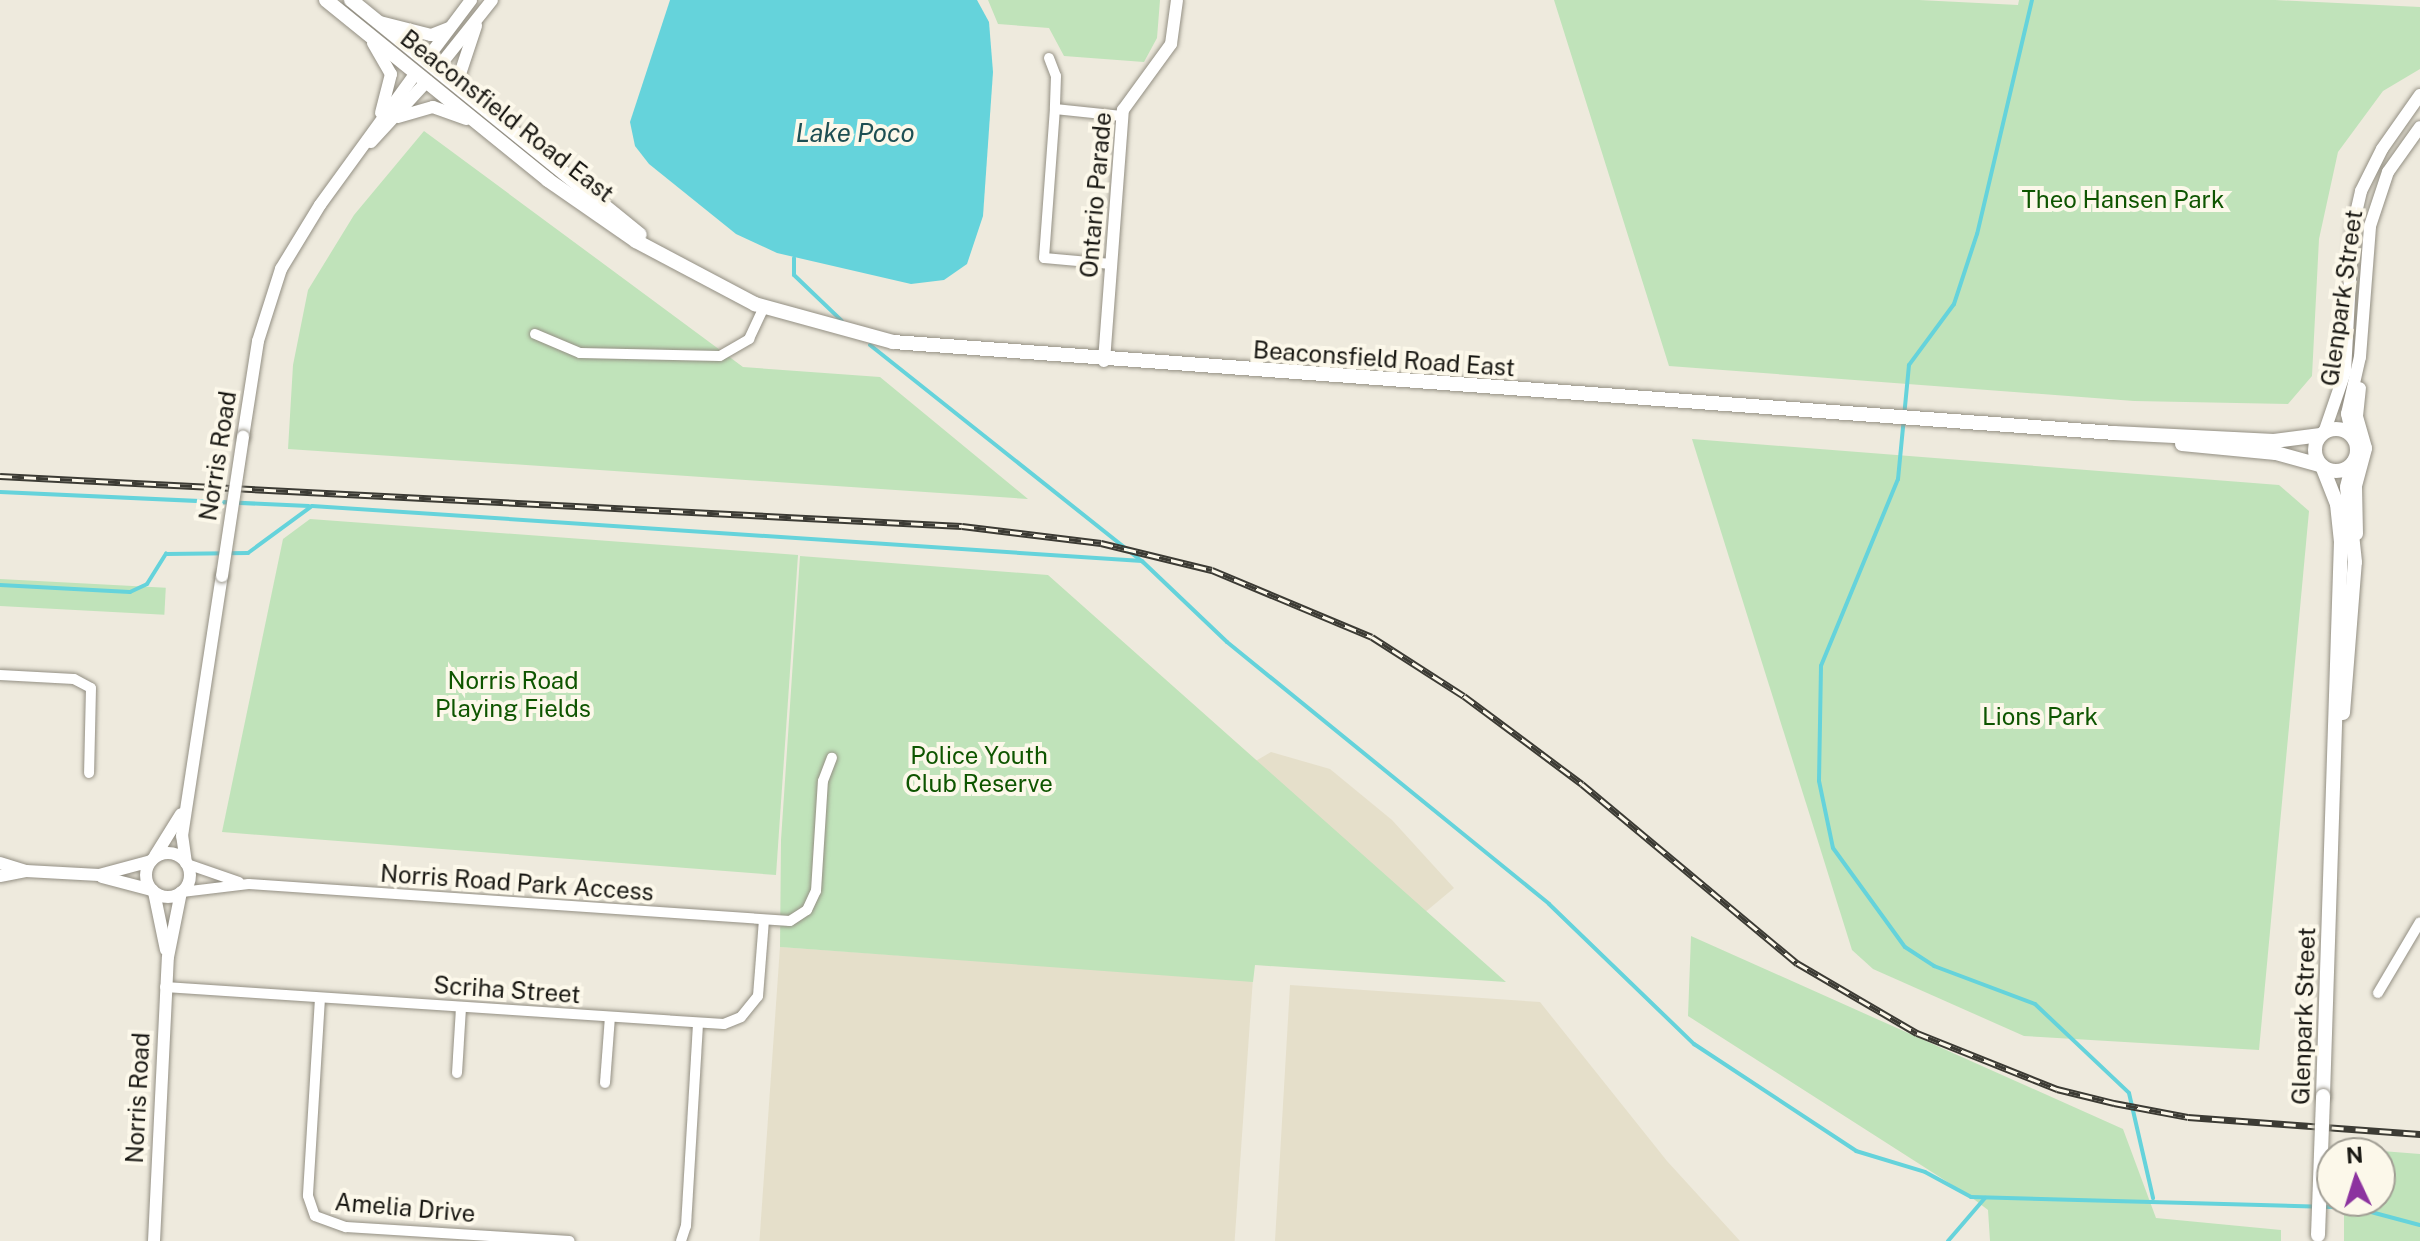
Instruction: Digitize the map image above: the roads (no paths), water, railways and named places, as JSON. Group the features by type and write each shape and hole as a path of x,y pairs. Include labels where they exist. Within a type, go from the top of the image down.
{"main road":[{"name":"Beaconsfield Road East","path":"326,0 508,149 596,215 668,258 764,307 893,342 1104,361 2114,433 2274,441 2323,434"},
{"name":"Beaconsfield Road East","path":"351,0 668,258"},
{"name":"Norris Road","path":"421,77 431,65"},
{"path":"2341,430 2352,437 2357,452 2353,463 2338,471 2321,466 2314,452 2323,434 2341,430"},
{"name":"Beaconsfield Road East","path":"2114,433 2276,453 2321,466"},
{"name":"Glenpark Street","path":"2334,793 2355,562 2347,483 2353,463"},
{"name":"Glenpark Street","path":"2318,1238 2341,530 2321,466"}],"street":[{"path":"431,65 449,28 471,0"},
{"path":"431,65 492,0"},
{"name":"Ontario Parade","path":"1104,361 1122,116 1131,94 1171,44 1177,0"},
{"path":"462,89 460,74 482,12"},
{"path":"377,20 431,35 449,28"},
{"path":"365,32 391,74 376,127"},
{"path":"1049,58 1056,76 1044,258 1111,264"},
{"name":"Norris Road","path":"186,864 182,836 258,341 281,269 320,205 366,146 398,117 421,77"},
{"name":"Norris Road","path":"366,146 376,127 421,77"},
{"name":"Glenpark Street","path":"2323,434 2345,372 2353,226 2361,191 2386,141 2420,95"},
{"path":"398,117 419,108 446,109 508,149"},
{"path":"1055,109 1122,116"},
{"name":"Glenpark Street","path":"2352,437 2347,414 2360,357 2370,226 2388,172 2420,127"},
{"path":"535,334 580,353 720,356 749,339 764,307"},
{"path":"2355,562 2356,486 2366,448 2357,416 2360,357"},
{"path":"0,675 74,679 91,688 89,773"},
{"name":"Norris Road Park Access","path":"182,892 249,884 783,921 804,913 816,891 822,789 832,758"},
{"name":"Norris Road","path":"152,860 187,800"},
{"path":"0,863 26,871 99,875 170,897 182,892 189,880 186,864 170,853 99,875"},
{"path":"152,860 146,878 153,891"},
{"name":"Norris Road Park Access","path":"186,864 249,884"},
{"path":"0,876 26,871"},
{"name":"Norris Road","path":"153,891 168,957"},
{"name":"Norris Road","path":"154,1241 165,987 182,892"},
{"name":"Scriha Street","path":"165,987 731,1023 754,1002 764,920"},
{"path":"2378,993 2420,922"},
{"name":"Amelia Drive","path":"320,998 308,1196 315,1216 346,1227 570,1241"},
{"path":"457,1073 461,1008"},
{"path":"605,1083 610,1017"},
{"path":"681,1241 686,1226 698,1023"}],"water":[{"name":"Lake Poco","path":"670,0 977,0 989,22 993,72 983,216 967,264 944,280 911,284 777,253 736,234 649,164 635,146 630,122"}],"waterway":[{"path":"2032,0 1977,234 1954,304 1909,365 1898,479 1821,666 1819,781 1833,848 1905,947 1934,966 2035,1004 2129,1093 2153,1198"},
{"path":"794,258 794,275 842,321"},
{"path":"870,345 1143,562 1227,642 1549,904 1694,1044 1856,1151 1925,1172 1971,1197 2356,1208 2420,1225"},
{"path":"0,492 309,506"},
{"path":"0,585 130,592 147,584 166,554 248,553 312,506 1142,561"},
{"path":"1948,1241 1985,1198"}],"railway":[{"path":"0,476 962,526 1101,543 1212,570 1372,637 1464,696 1582,784 1797,963 1917,1033 2057,1089 2114,1103 2188,1117 2420,1134"}],"park label":[{"name":"Theo Hansen Park","path":"2123,200"},
{"name":"Norris Road Playing Fields","path":"513,695"},
{"name":"Lions Park","path":"2040,717"},
{"name":"Police Youth Club Reserve","path":"979,770"}]}
